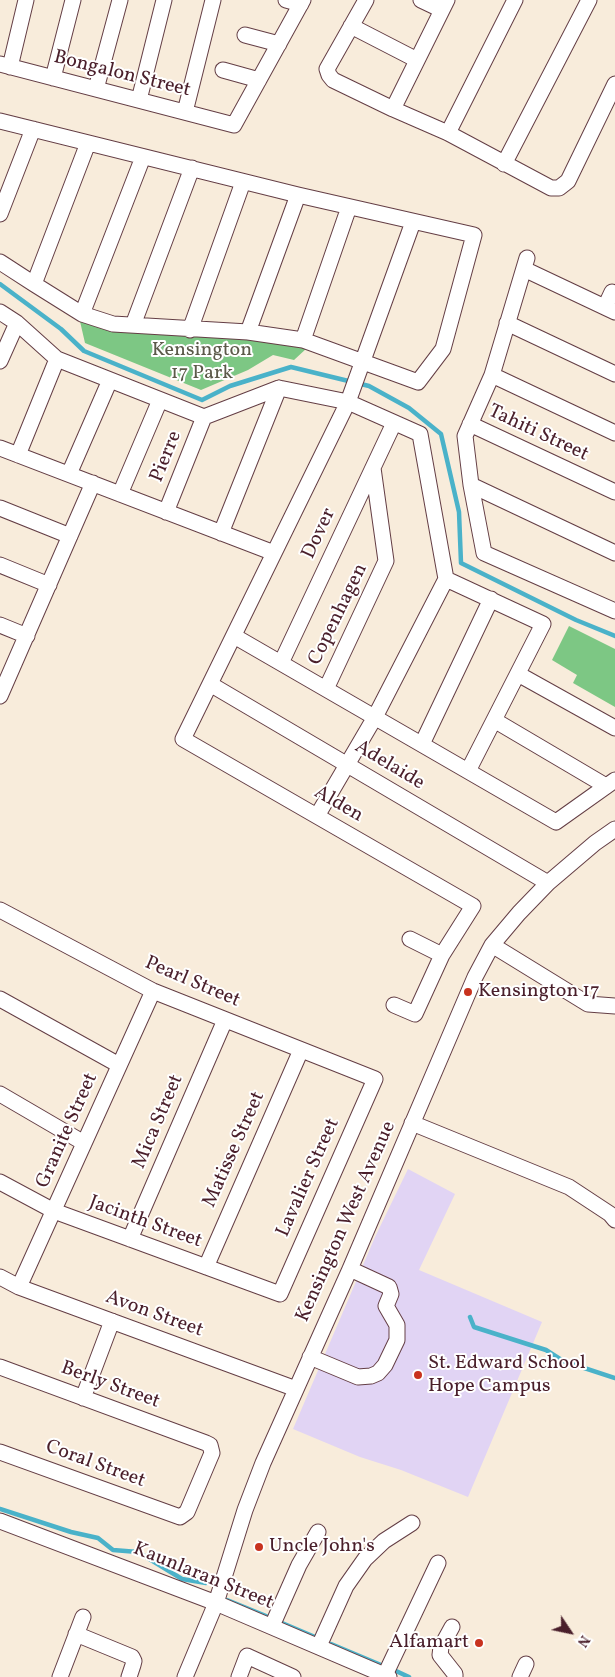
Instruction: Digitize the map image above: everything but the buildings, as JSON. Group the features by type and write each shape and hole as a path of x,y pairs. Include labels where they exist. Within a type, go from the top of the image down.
{"street":[{"path":"5,65 26,0"},
{"path":"53,78 73,0"},
{"path":"96,89 120,0"},
{"path":"139,100 164,0"},
{"path":"185,112 213,0"},
{"path":"223,70 259,80 302,2 286,0"},
{"path":"366,0 327,69 328,75 333,80 448,133 551,188 559,188 568,182 615,84"},
{"path":"393,109 444,5 421,0"},
{"path":"448,133 515,0"},
{"path":"504,164 589,0"},
{"path":"351,26 417,60"},
{"path":"245,35 279,44"},
{"name":"Bongalon Street","path":"5,65 234,125 259,80"},
{"path":"0,121 243,182 474,235 442,349 418,382 362,366 304,340 248,332 113,324 82,314 0,262"},
{"path":"0,214 32,130"},
{"path":"34,284 88,143"},
{"path":"82,314 143,157"},
{"path":"133,325 192,168"},
{"path":"190,330 243,182"},
{"path":"248,332 298,195"},
{"path":"304,340 350,207"},
{"path":"210,684 350,397 413,222"},
{"path":"612,292 610,310 525,263 492,375 465,436 471,485 484,553 615,611"},
{"path":"0,312 17,323 57,360 204,417 279,388 350,397 394,423 420,434 446,579 375,717 317,816"},
{"path":"507,322 615,374"},
{"path":"0,361 17,323"},
{"path":"18,455 57,360"},
{"path":"492,375 615,433"},
{"path":"69,474 110,380"},
{"path":"221,533 279,388"},
{"path":"120,494 160,400"},
{"name":"Pierre","path":"166,512 204,417"},
{"name":"Dover","path":"281,663 394,423"},
{"name":"Tahiti Street","path":"470,424 615,492"},
{"path":"0,448 274,553"},
{"name":"Copenhagen","path":"326,688 386,561 373,468"},
{"path":"2,688 27,636 93,483"},
{"path":"471,485 615,554"},
{"path":"0,508 70,536"},
{"path":"0,565 49,585"},
{"path":"446,579 543,624 468,771"},
{"path":"422,744 491,600"},
{"path":"0,625 27,636"},
{"path":"234,636 556,822 611,783 494,720"},
{"path":"518,674 615,728"},
{"name":"Alden","path":"210,684 183,739 473,906 442,955"},
{"name":"Adelaide","path":"210,684 548,883"},
{"name":"Kensington West Avenue","path":"186,1677 216,1603 263,1463 350,1268 475,977 492,945 519,913 548,883 595,843 615,829"},
{"name":"Pearl Street","path":"0,910 153,991 375,1079"},
{"path":"394,1004 415,1014 442,955 410,939"},
{"path":"492,945 588,1004 615,1006"},
{"name":"Granite Street","path":"19,1287 153,991"},
{"path":"0,999 120,1065"},
{"name":"Mica Street","path":"130,1239 225,1020"},
{"name":"Matisse Street","path":"206,1267 301,1050"},
{"name":"Lavalier Street","path":"280,1294 375,1079"},
{"path":"0,1094 84,1143"},
{"path":"412,1123 569,1187 610,1214 615,1220"},
{"name":"Jacinth Street","path":"0,1182 54,1211 280,1294"},
{"path":"310,1357 358,1377 371,1376 378,1373 385,1365 396,1340 398,1325 386,1306 390,1294 388,1286 350,1268"},
{"name":"Avon Street","path":"0,1277 19,1287 296,1389"},
{"path":"83,1398 112,1321"},
{"name":"Berly Street","path":"0,1367 210,1446 212,1453 187,1512 180,1517 176,1516"},
{"name":"Coral Street","path":"0,1452 176,1516"},
{"name":"Kaunlaran Street","path":"0,1522 216,1603 387,1676"},
{"path":"319,1646 346,1586 365,1559 384,1541 412,1523"},
{"path":"272,1626 299,1565 318,1532"},
{"path":"387,1676 438,1563"},
{"path":"60,1677 83,1617"},
{"path":"452,1627 440,1648 440,1655 455,1674 455,1677"},
{"path":"76,1634 132,1657 134,1665 129,1677"},
{"path":"239,1677 247,1656 293,1677"}],"shaded area":[{"name":"St. Edward School Hope Campus","path":"408,1169 455,1194 419,1270 542,1322 468,1497 401,1470 360,1457 293,1429 375,1237"}],"green space":[{"name":"Kensington 17 Park","path":"79,317 138,331 288,343 307,348 294,360 273,355 248,370 201,390 85,343"},
{"path":"569,626 615,649 615,707 573,683 577,675 552,660"}],"waterway":[{"path":"0,284 61,329 84,351 202,400 230,386 291,367 369,386 409,408 441,434 459,512 461,563 576,620 615,636"},
{"path":"470,1317 474,1327 546,1350 563,1361 615,1378"},
{"path":"0,1509 71,1532 98,1538 113,1550 138,1552 182,1579 206,1583"},
{"path":"227,1600 266,1616"},
{"path":"282,1623 315,1637"},
{"path":"331,1644 381,1665"},
{"path":"396,1671 409,1677"}],"place":[{"name":"Kensington 17","path":"468,992"},
{"name":"St. Edward School Hope Campus","path":"418,1375"},
{"name":"Uncle John's","path":"259,1547"},
{"name":"Alfamart","path":"479,1643"}]}
